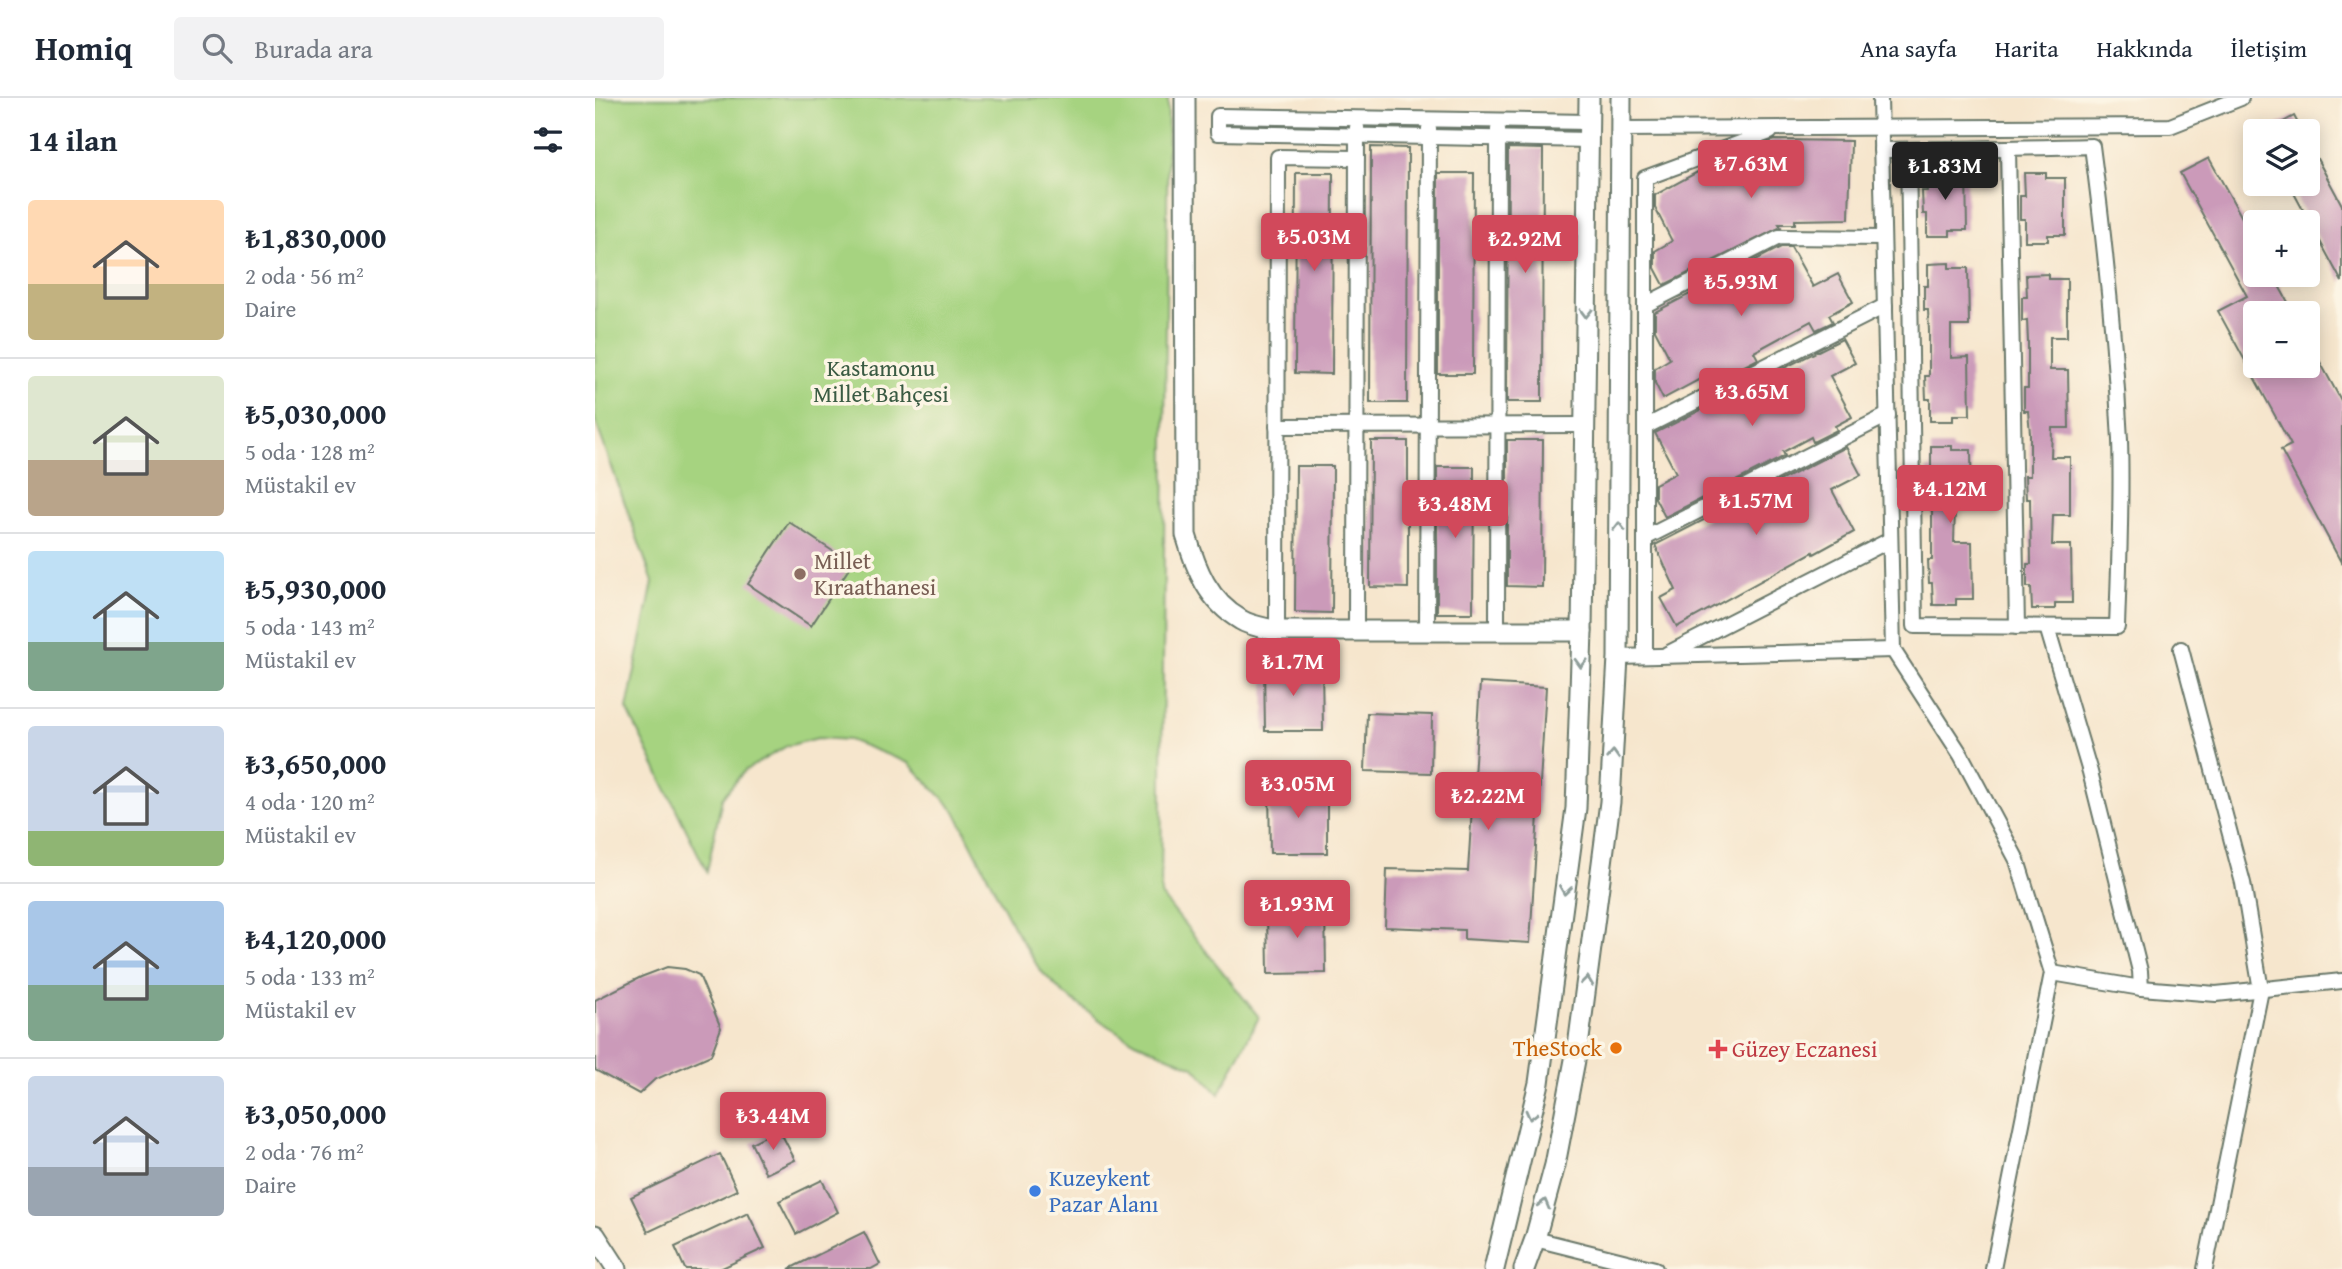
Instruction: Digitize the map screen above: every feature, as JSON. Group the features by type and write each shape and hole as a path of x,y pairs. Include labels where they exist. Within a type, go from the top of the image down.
{"main road":[{"path":"1185,98 1186,535 1196,570 1206,588 1242,621 1277,631 1582,631"},
{"path":"1494,1269 1539,1083 1576,808 1582,631 1589,98"},
{"path":"1524,1269 1555,1165 1579,1039 1611,802 1618,657 1621,98"},
{"path":"595,1236 617,1269"}],"street":[{"path":"1880,98 1893,650 1961,755 2017,860 2052,973 1993,1269"},
{"path":"1621,130 1881,126 2170,126 2241,98"},
{"path":"1218,116 1498,121 1589,131 1498,138 1218,133 1218,116"},
{"path":"1356,631 1357,118"},
{"path":"1427,631 1429,120"},
{"path":"1497,631 1498,121"},
{"path":"1645,656 1645,178 1781,128"},
{"path":"1881,150 2092,146 2107,260 2120,442 2121,527 2117,627 1915,626 1908,150"},
{"path":"2008,148 2017,626"},
{"path":"1277,631 1278,157 1357,158"},
{"path":"1645,305 1779,237 1883,238"},
{"path":"1645,427 1885,306"},
{"path":"1645,538 1888,415"},
{"path":"1277,426 1585,425"},
{"path":"1663,656 1891,540"},
{"path":"2047,627 2090,772 2140,971 2140,988"},
{"path":"2181,649 2243,883 2261,990 2205,1269"},
{"path":"1618,657 1893,650"},
{"path":"2052,973 2140,988 2216,994 2342,981"},
{"path":"1535,1239 1655,1269"}],"green space":[{"name":"Kastamonu Millet Bahçesi","path":"595,98 1168,98 1161,895 1259,1017 1219,1094 1194,1067 1136,1042 1108,1026 1063,993 1040,970 1014,928 955,811 909,763 849,740 818,738 787,746 744,771 722,798 707,872 627,709 653,582 595,420"}],"building":[{"path":"1774,140 1851,141 1849,219 1795,220 1795,224 1779,224 1781,227 1664,285 1655,268 1655,251 1672,241 1655,208 1655,195 1716,162"},
{"path":"1371,147 1408,148 1407,403 1370,403"},
{"path":"1508,148 1543,149 1542,402 1507,402"},
{"path":"2209,158 2243,219 2243,287 2280,287 2287,301 2243,301 2243,357 2218,311 2247,296 2180,173"},
{"path":"2320,164 2342,205 2342,282 2320,241 2320,210 2303,210 2295,196 2320,196"},
{"path":"1926,168 1948,168 1948,172 1966,172 1967,230 1950,230 1950,236 1927,236 1927,214 1923,214 1922,191 1927,191"},
{"path":"1296,173 1333,173 1332,374 1295,373"},
{"path":"1438,173 1474,173 1473,374 1438,374"},
{"path":"2024,173 2046,173 2046,178 2065,178 2065,235 2048,235 2048,241 2025,241 2025,219 2020,219 2020,196 2025,196"},
{"path":"1781,247 1791,247 1813,287 1838,274 1853,302 1829,315 1833,322 1816,330 1811,321 1754,352 1758,359 1717,380 1713,372 1663,399 1655,383 1655,368 1670,359 1655,330 1655,312"},
{"path":"1949,263 1949,268 1968,268 1969,326 1951,326 1951,358 1969,357 1970,415 1953,415 1953,421 1930,421 1930,399 1926,399 1929,331 1928,310 1924,310 1924,286 1928,286 1928,264"},
{"path":"2048,274 2048,279 2067,279 2067,337 2050,337 2050,370 2068,370 2069,428 2052,428 2051,457 2070,457 2070,515 2053,515 2052,545 2071,545 2072,603 2055,603 2055,609 2032,609 2031,587 2027,587 2027,564 2031,564 2030,499 2026,499 2025,476 2030,476 2030,433 2028,411 2024,411 2024,388 2028,388 2028,342 2027,320 2022,321 2022,297 2027,297 2026,275"},
{"path":"1842,339 1855,363 1830,376 1852,417 1835,426 1837,430 1813,442 1811,437 1783,452 1785,456 1665,517 1655,498 1655,484 1676,473 1655,433"},
{"path":"2320,362 2342,402 2342,564 2281,450 2291,445 2254,378 2320,378"},
{"path":"1507,440 1543,440 1542,587 1507,586"},
{"path":"1371,441 1408,441 1408,588 1370,587"},
{"path":"1931,446 1971,450 1972,508 1955,508 1954,542 1972,542 1973,599 1956,599 1956,605 1933,605 1932,583 1929,583 1932,514 1931,492 1927,492 1927,469 1931,469"},
{"path":"1846,447 1861,475 1832,490 1854,532 1677,627 1661,598 1676,590 1655,545"},
{"path":"1296,466 1333,466 1332,613 1295,612"},
{"path":"1437,467 1474,467 1473,613 1437,613"},
{"name":"Millet Kıraathanesi","path":"789,522 852,564 811,626 748,584"},
{"path":"1264,665 1322,665 1323,731 1265,731"},
{"path":"1480,683 1546,687 1530,943 1464,939 1464,930 1385,927 1387,869 1468,871"},
{"path":"1367,713 1432,715 1431,773 1365,771"},
{"path":"1269,787 1327,787 1327,853 1270,853"},
{"path":"1325,907 1326,973 1268,974 1267,908"},
{"path":"667,967 685,969 699,975 721,1028 711,1055 654,1080 639,1094 595,1070 595,1000"},
{"path":"779,1129 795,1160 766,1174 751,1143"},
{"path":"720,1154 737,1190 648,1232 631,1197"},
{"path":"822,1180 838,1212 796,1234 779,1201"},
{"path":"748,1213 765,1248 720,1269 685,1269 675,1247"},
{"path":"864,1232 880,1264 871,1269 789,1269"}],"place":[{"name":"Millet Kıraathanesi","path":"800,574"},
{"name":"TheStock","path":"1616,1048"},
{"name":"Güzey Eczanesi","path":"1718,1049"},
{"name":"Kuzeykent Pazar Alanı","path":"1035,1191"}]}
